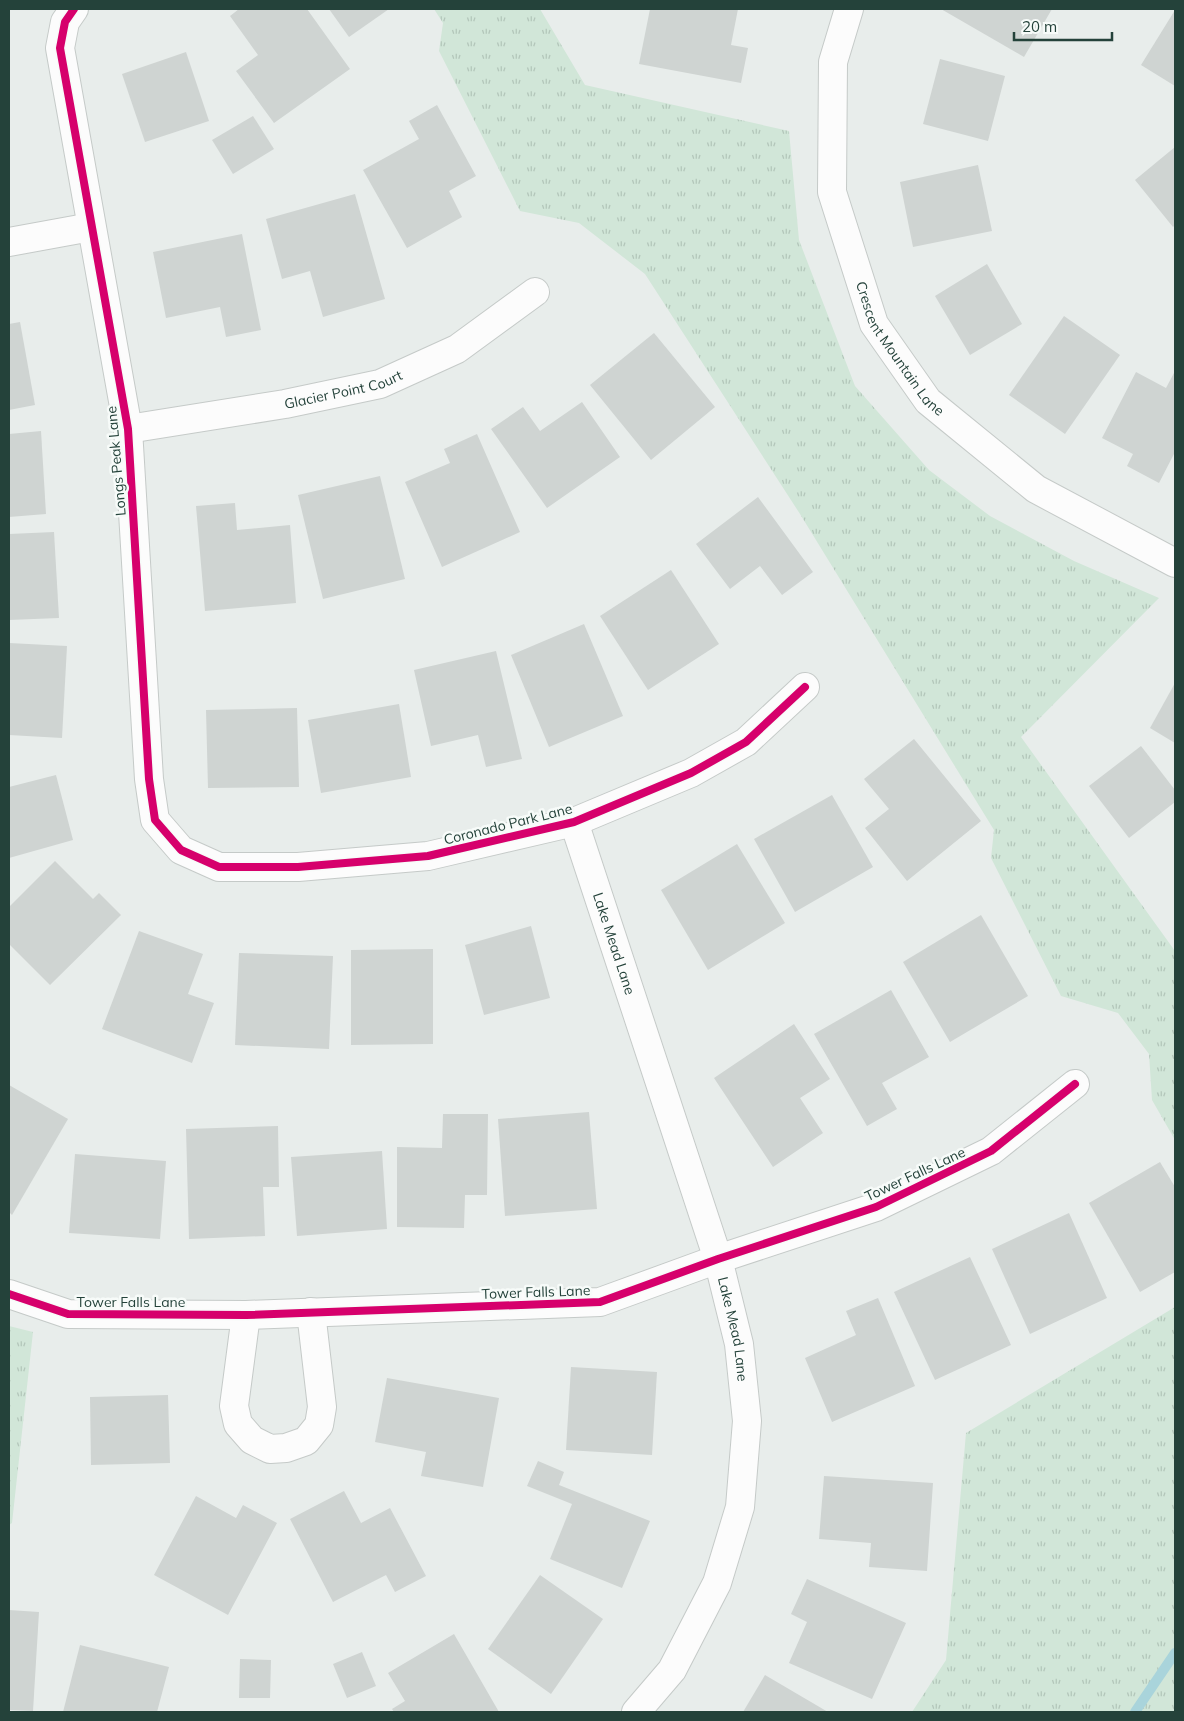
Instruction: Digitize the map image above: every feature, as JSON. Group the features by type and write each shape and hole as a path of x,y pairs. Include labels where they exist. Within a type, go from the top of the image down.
{"street":[{"name":"Longs Peak Lane","path":"74,9 65,22 60,48 128,429 149,779 155,820 181,850"},
{"name":"Crescent Mountain Lane","path":"849,9 833,62 832,192 874,324 928,401 1036,489 1175,563"},
{"path":"9,242 91,228"},
{"name":"Glacier Point Court","path":"128,429 285,404 380,384 458,349 536,292"},
{"name":"Coronado Park Lane","path":"181,850 219,867 298,867 428,856 574,822 691,773 746,742 805,687"},
{"name":"Lake Mead Lane","path":"574,822 718,1260 740,1344 747,1421 740,1507 716,1583 672,1670 636,1712"},
{"name":"Tower Falls Lane","path":"9,1294 68,1314 246,1315 600,1302 876,1207 991,1152 1075,1084"},
{"path":"246,1315 234,1406 238,1424 252,1440 270,1449 286,1448 306,1441 319,1425 322,1407 311,1312"}],"green space":[{"path":"434,9 540,9 585,85 789,131 799,240 855,386 929,470 990,516 1074,561 1159,598 1021,737 1175,951 1175,1140 1152,1100 1149,1054 1118,1013 1061,996 991,858 994,830 800,514 645,274 579,223 520,211 439,51 443,23"},
{"path":"1175,1307 1175,1712 912,1712 946,1660 966,1433"},
{"path":"9,1326 33,1332 12,1523 9,1525"}],"building":[{"path":"239,9 307,9 350,69 274,123 236,71 258,55 230,16"},
{"path":"329,9 389,9 349,37"},
{"path":"650,9 738,9 731,45 748,48 741,83 639,64"},
{"path":"941,9 1052,9 1024,57"},
{"path":"1175,10 1175,86 1141,65"},
{"path":"186,52 209,121 145,142 122,74"},
{"path":"940,59 1005,76 988,141 923,124"},
{"path":"437,105 476,176 449,191 462,217 407,248 363,170 419,139 409,121"},
{"path":"253,116 274,149 233,174 212,140"},
{"path":"1175,147 1175,225 1173,227 1135,180"},
{"path":"978,165 992,231 913,247 900,182"},
{"path":"355,194 385,299 323,317 310,271 282,279 266,219"},
{"path":"242,234 261,330 226,337 220,307 166,318 153,252"},
{"path":"987,264 1022,324 970,355 935,296"},
{"path":"1064,316 1120,355 1065,434 1009,395"},
{"path":"20,322 35,405 9,410 9,324"},
{"path":"654,333 715,407 651,460 590,385"},
{"path":"1175,371 1175,452 1159,483 1127,466 1133,454 1102,438 1136,372 1166,388"},
{"path":"582,402 620,457 547,508 491,429 523,407 540,431"},
{"path":"41,431 46,514 9,517 9,434"},
{"path":"477,434 520,532 442,567 405,482 450,463 444,449"},
{"path":"380,476 405,579 323,599 298,495"},
{"path":"758,497 813,572 782,595 760,566 730,589 696,544"},
{"path":"235,503 237,530 290,525 296,603 205,611 196,506"},
{"path":"54,532 59,618 9,620 9,534"},
{"path":"671,570 719,644 648,690 600,616"},
{"path":"584,624 623,716 549,747 511,655"},
{"path":"9,643 67,646 62,738 9,735"},
{"path":"496,651 522,759 486,767 478,735 431,746 414,670"},
{"path":"1175,683 1175,743 1150,728"},
{"path":"399,704 411,777 321,793 308,720"},
{"path":"297,708 299,787 208,788 206,710"},
{"path":"914,739 981,821 907,881 865,828 889,809 864,779"},
{"path":"1141,746 1175,790 1175,802 1129,838 1089,786"},
{"path":"56,775 73,840 9,858 9,787"},
{"path":"832,795 873,867 795,912 754,839"},
{"path":"737,844 785,923 708,970 661,890"},
{"path":"55,861 93,899 99,893 121,915 50,985 9,944 9,907"},
{"path":"981,915 1028,996 950,1042 903,962"},
{"path":"531,926 550,998 484,1015 465,945"},
{"path":"139,931 203,954 188,994 214,1003 192,1063 102,1029"},
{"path":"433,949 433,1044 351,1045 351,950"},
{"path":"239,953 333,956 329,1049 235,1045"},
{"path":"891,990 929,1057 882,1083 897,1109 867,1126 814,1034"},
{"path":"794,1024 830,1079 800,1098 823,1133 773,1167 714,1078"},
{"path":"9,1085 68,1119 12,1215 9,1212"},
{"path":"589,1112 597,1209 505,1216 498,1119"},
{"path":"443,1114 488,1114 487,1195 465,1195 464,1228 397,1227 397,1147 442,1148"},
{"path":"278,1126 279,1187 263,1187 265,1236 189,1239 186,1129"},
{"path":"382,1151 387,1229 297,1236 291,1157"},
{"path":"75,1154 166,1161 160,1239 69,1233"},
{"path":"1160,1162 1175,1187 1175,1272 1140,1292 1089,1203"},
{"path":"1069,1213 1107,1298 1030,1334 992,1249"},
{"path":"970,1257 1011,1345 935,1380 894,1292"},
{"path":"878,1298 915,1386 832,1422 805,1358 856,1335 846,1311"},
{"path":"571,1367 657,1372 652,1455 566,1450"},
{"path":"387,1378 499,1398 483,1487 421,1476 426,1452 375,1442"},
{"path":"168,1395 170,1463 91,1465 90,1397"},
{"path":"538,1461 564,1472 559,1485 650,1521 622,1588 550,1559 572,1504 527,1486"},
{"path":"824,1476 933,1483 927,1571 869,1567 871,1543 819,1539"},
{"path":"344,1491 361,1523 390,1508 426,1576 395,1592 386,1575 333,1602 290,1519"},
{"path":"196,1496 236,1518 243,1505 277,1523 228,1615 154,1575"},
{"path":"540,1575 603,1619 551,1694 488,1649"},
{"path":"807,1579 906,1623 872,1699 789,1663 807,1622 791,1614"},
{"path":"9,1610 39,1612 33,1711 9,1710"},
{"path":"454,1634 499,1712 394,1712 392,1709 405,1701 388,1673"},
{"path":"80,1645 169,1667 157,1712 63,1712"},
{"path":"362,1652 376,1686 347,1698 333,1664"},
{"path":"240,1659 271,1660 270,1698 239,1698"},
{"path":"765,1675 828,1712 743,1712"}],"waterway":[{"path":"1135,1712 1175,1653"}],"cycle path":[{"path":"74,9 65,22 60,48 128,429 149,779 155,820 181,850 219,867 298,867 428,856 574,822 691,773 746,742 805,687"},
{"path":"9,1294 68,1314 246,1315 600,1302 718,1259 876,1207 991,1151 1075,1084"}]}
